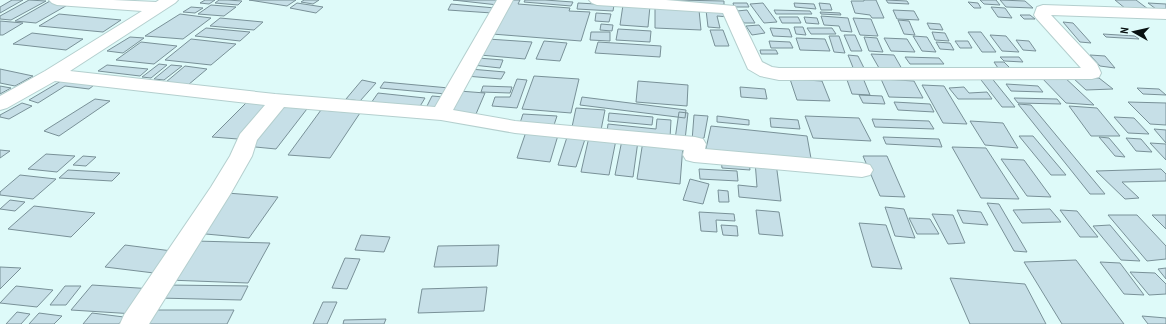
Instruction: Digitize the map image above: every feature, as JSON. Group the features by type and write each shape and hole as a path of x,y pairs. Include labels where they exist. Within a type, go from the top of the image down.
{"street":[{"path":"57,0 116,5 165,3"},
{"path":"441,114 505,0"},
{"path":"597,0 729,9 754,65 767,72 779,74 1070,74 1092,72 1088,64 1042,15 1043,10 1166,14"},
{"path":"0,104 52,75 165,3"},
{"path":"52,75 279,100 441,114 515,127 695,144 694,155 862,170"},
{"path":"134,324 223,187 241,156 247,139 279,100"}],"building":[{"path":"12,0 23,0 0,13 0,7"},
{"path":"29,0 46,1 11,20 0,19 0,16"},
{"path":"205,0 215,0 209,4 200,3"},
{"path":"219,0 242,1 238,5 215,3"},
{"path":"249,0 296,0 287,6"},
{"path":"304,0 319,0 313,4 301,2"},
{"path":"453,0 501,0 498,5"},
{"path":"509,0 520,0 518,4 570,8 569,11 590,12 581,41 492,34"},
{"path":"525,0 573,2 571,6 524,2"},
{"path":"675,0 724,1 724,5 675,3"},
{"path":"876,0 884,18 872,18 870,15 855,13 851,1"},
{"path":"886,0 907,1 909,4 888,3"},
{"path":"980,0 996,0 1000,5 984,4"},
{"path":"1000,0 1025,1 1033,8 1006,7"},
{"path":"1115,0 1136,0 1148,9 1126,9"},
{"path":"50,1 71,3 36,23 15,21"},
{"path":"968,2 978,3 981,8 974,8"},
{"path":"297,3 323,7 316,13 290,8"},
{"path":"578,3 614,5 613,11 577,9"},
{"path":"733,3 747,3 749,7 734,7"},
{"path":"763,3 777,22 764,23 750,4"},
{"path":"794,3 814,4 816,9 795,7"},
{"path":"819,3 830,4 832,10 821,10"},
{"path":"1148,3 1166,4 1166,9 1156,9"},
{"path":"451,4 495,8 492,13 448,10"},
{"path":"211,5 236,7 224,16 198,14"},
{"path":"623,5 650,6 648,27 620,25"},
{"path":"191,7 203,8 195,13 183,12"},
{"path":"991,7 1005,8 1012,18 998,17"},
{"path":"655,8 699,10 701,30 655,28"},
{"path":"706,10 729,11 729,17 717,16 720,28 708,27"},
{"path":"747,10 755,23 744,23 737,11"},
{"path":"774,10 810,11 812,14 776,14"},
{"path":"893,10 914,11 919,20 897,19"},
{"path":"820,12 840,13 841,15 821,14"},
{"path":"596,13 611,14 609,22 595,21"},
{"path":"59,14 121,20 103,32 39,26"},
{"path":"180,14 211,18 183,39 145,36"},
{"path":"1020,15 1030,15 1035,19 1024,19"},
{"path":"821,16 848,18 852,32 841,31 839,26 824,25"},
{"path":"779,17 798,17 801,23 782,23"},
{"path":"804,17 817,18 819,24 806,23"},
{"path":"220,18 263,22 254,30 210,26"},
{"path":"853,18 871,19 878,36 860,35"},
{"path":"898,20 909,21 915,35 904,34"},
{"path":"0,21 23,23 3,35 0,35"},
{"path":"1063,22 1073,23 1091,43 1080,42"},
{"path":"927,23 940,24 943,30 930,29"},
{"path":"601,24 613,25 612,31 600,30"},
{"path":"759,25 765,33 752,35 746,26"},
{"path":"794,27 803,27 806,35 796,34"},
{"path":"206,28 250,32 240,41 195,36"},
{"path":"770,28 789,29 792,37 773,36"},
{"path":"807,28 832,28 836,34 811,34"},
{"path":"618,29 651,31 650,42 616,40"},
{"path":"710,30 723,30 729,46 715,46"},
{"path":"591,32 610,32 610,41 590,40"},
{"path":"932,32 945,33 949,41 935,40"},
{"path":"968,32 981,32 996,52 982,52"},
{"path":"32,33 83,39 66,50 13,44"},
{"path":"1103,34 1135,36 1139,39 1106,37"},
{"path":"844,35 855,35 862,51 851,51"},
{"path":"990,35 1006,36 1019,52 1002,51"},
{"path":"829,36 839,36 845,53 834,52"},
{"path":"913,36 927,37 936,52 922,51"},
{"path":"130,37 144,38 123,53 107,51"},
{"path":"864,37 877,38 883,52 869,51"},
{"path":"796,38 825,39 830,51 800,50"},
{"path":"884,38 907,39 915,52 891,51"},
{"path":"191,39 236,44 211,65 165,60"},
{"path":"488,39 532,42 525,59 480,55"},
{"path":"1016,40 1029,41 1036,51 1023,50"},
{"path":"544,41 567,43 560,61 536,59"},
{"path":"769,41 790,42 793,48 771,48"},
{"path":"955,41 968,41 972,48 960,48"},
{"path":"141,42 177,46 154,64 116,60"},
{"path":"598,42 661,46 660,57 595,53"},
{"path":"936,42 950,43 954,50 940,49"},
{"path":"760,50 776,50 778,54 761,54"},
{"path":"871,54 894,55 902,69 879,68"},
{"path":"848,55 858,56 865,70 854,70"},
{"path":"1090,55 1105,56 1115,68 1100,66"},
{"path":"905,57 939,58 944,64 910,64"},
{"path":"1000,57 1019,57 1023,62 1004,61"},
{"path":"478,58 503,60 500,68 473,65"},
{"path":"994,62 1004,62 1013,71 1000,71"},
{"path":"159,64 167,65 151,78 142,77"},
{"path":"107,65 148,69 140,76 98,71"},
{"path":"171,65 182,66 164,80 154,79"},
{"path":"185,66 207,69 188,85 166,82"},
{"path":"0,69 33,76 15,86 0,83"},
{"path":"470,69 505,72 501,79 466,76"},
{"path":"1062,75 1094,105 1066,103 1040,76"},
{"path":"534,76 579,79 571,113 522,109"},
{"path":"978,76 990,76 1015,107 1002,107"},
{"path":"846,77 863,78 870,95 852,94"},
{"path":"66,78 98,82 89,89 65,86 38,103 29,100"},
{"path":"1073,78 1099,78 1113,89 1086,90"},
{"path":"517,79 527,80 517,108 492,106 495,97 510,97"},
{"path":"790,79 822,81 830,101 797,100"},
{"path":"881,79 914,81 923,98 889,97"},
{"path":"362,80 376,83 360,101 346,99"},
{"path":"638,81 688,85 687,106 636,102"},
{"path":"384,82 449,88 446,94 380,88"},
{"path":"1006,84 1038,86 1043,92 1011,91"},
{"path":"922,85 944,86 967,124 943,123"},
{"path":"0,86 11,88 0,94"},
{"path":"483,86 512,87 510,93 481,92"},
{"path":"740,87 765,89 767,99 741,97"},
{"path":"964,87 969,93 987,92 992,99 958,99 949,88"},
{"path":"1137,88 1159,89 1166,95 1143,94"},
{"path":"459,91 485,93 476,114 449,111"},
{"path":"378,93 425,98 419,108 371,103"},
{"path":"859,95 882,96 885,104 863,103"},
{"path":"432,96 444,97 438,109 426,108"},
{"path":"582,97 686,110 685,118 580,105"},
{"path":"1014,98 1057,99 1061,104 1018,103"},
{"path":"95,99 110,101 59,136 44,131"},
{"path":"248,101 272,103 238,139 212,137"},
{"path":"894,102 930,104 934,112 898,110"},
{"path":"1128,102 1166,103 1166,125 1150,124"},
{"path":"22,103 32,106 9,119 0,117 0,115"},
{"path":"281,103 310,105 276,149 245,146"},
{"path":"1018,104 1031,105 1105,194 1090,194"},
{"path":"1069,106 1097,108 1120,136 1091,136"},
{"path":"576,108 605,110 601,130 572,127"},
{"path":"321,110 360,113 330,158 288,155"},
{"path":"679,112 688,113 685,140 675,139"},
{"path":"609,113 653,117 652,125 608,121"},
{"path":"523,114 557,116 554,125 520,123"},
{"path":"694,115 708,116 704,138 692,141"},
{"path":"717,116 749,120 749,125 717,122"},
{"path":"805,116 859,118 871,141 813,138"},
{"path":"1114,117 1134,118 1149,134 1128,133"},
{"path":"770,118 798,120 800,129 771,127"},
{"path":"657,119 671,120 670,138 607,132 608,124 656,129"},
{"path":"872,119 929,121 934,129 875,127"},
{"path":"970,121 1003,123 1018,148 985,145"},
{"path":"711,126 807,136 812,164 705,153"},
{"path":"527,129 559,132 550,162 517,158"},
{"path":"1154,129 1166,130 1166,143"},
{"path":"568,134 586,136 576,167 558,165"},
{"path":"1019,136 1033,136 1066,175 1051,175"},
{"path":"589,137 616,140 609,175 581,172"},
{"path":"883,137 939,139 942,147 886,144"},
{"path":"1099,137 1109,138 1125,157 1115,156"},
{"path":"1126,138 1141,139 1152,152 1136,151"},
{"path":"622,140 638,141 633,177 615,175"},
{"path":"643,141 683,145 680,184 637,179"},
{"path":"1150,143 1166,144 1166,160"},
{"path":"952,147 986,148 1019,199 981,198"},
{"path":"0,150 10,151 0,158"},
{"path":"46,154 75,156 57,172 28,169"},
{"path":"83,156 96,157 86,166 73,165"},
{"path":"863,156 887,156 905,197 880,196"},
{"path":"721,159 749,161 750,170 722,168"},
{"path":"1001,159 1024,160 1051,197 1027,196"},
{"path":"755,161 776,163 781,201 739,197 738,185 757,187"},
{"path":"699,169 737,171 738,181 700,179"},
{"path":"1161,169 1166,174 1166,181 1122,182 1139,198 1125,199 1096,171"},
{"path":"68,170 120,173 112,181 59,178"},
{"path":"20,175 56,179 33,199 0,195 0,192"},
{"path":"690,179 709,184 703,204 683,200"},
{"path":"718,190 728,191 729,202 719,202"},
{"path":"227,193 278,197 249,238 195,233"},
{"path":"10,200 25,202 15,211 0,209"},
{"path":"987,203 999,204 1027,252 1014,251"},
{"path":"34,206 95,213 71,237 8,229"},
{"path":"885,207 904,209 915,238 895,236"},
{"path":"1050,209 1061,222 1022,223 1013,210"},
{"path":"756,210 779,212 783,236 759,234"},
{"path":"957,210 981,212 988,225 963,223"},
{"path":"1060,210 1077,211 1098,237 1080,237"},
{"path":"699,212 734,214 735,221 716,220 717,232 701,231"},
{"path":"932,214 953,215 965,243 948,244"},
{"path":"1108,215 1137,215 1166,246 1166,259 1147,261"},
{"path":"1152,215 1166,215 1166,229"},
{"path":"909,218 930,219 939,234 917,234"},
{"path":"859,223 886,225 902,269 872,267"},
{"path":"721,225 737,226 738,236 723,235"},
{"path":"1110,225 1140,261 1121,260 1093,226"},
{"path":"361,235 390,237 384,252 355,250"},
{"path":"195,241 270,243 248,283 168,280"},
{"path":"125,245 172,251 154,273 105,267"},
{"path":"499,245 497,266 434,267 438,246"},
{"path":"345,258 360,259 347,289 332,288"},
{"path":"1076,260 1124,324 1062,324 1024,262"},
{"path":"1100,262 1120,263 1144,295 1124,294"},
{"path":"0,267 21,268 0,289"},
{"path":"1166,268 1166,279 1158,269"},
{"path":"1130,272 1155,273 1166,284 1166,294 1149,295"},
{"path":"950,278 1025,284 1046,324 970,324"},
{"path":"92,285 153,289 135,314 71,310"},
{"path":"167,285 248,286 241,300 158,298"},
{"path":"16,286 53,290 37,307 0,303"},
{"path":"65,286 81,286 66,305 50,305"},
{"path":"487,287 484,311 418,313 422,289"},
{"path":"323,302 337,302 327,324 313,324"},
{"path":"149,310 234,310 227,324 140,324"},
{"path":"17,312 30,314 21,324 6,324"},
{"path":"39,313 62,316 54,324 29,324"},
{"path":"92,313 124,317 119,324 83,324"},
{"path":"1142,316 1166,318 1166,324 1148,324"},
{"path":"386,319 384,324 343,324 344,320"}]}
